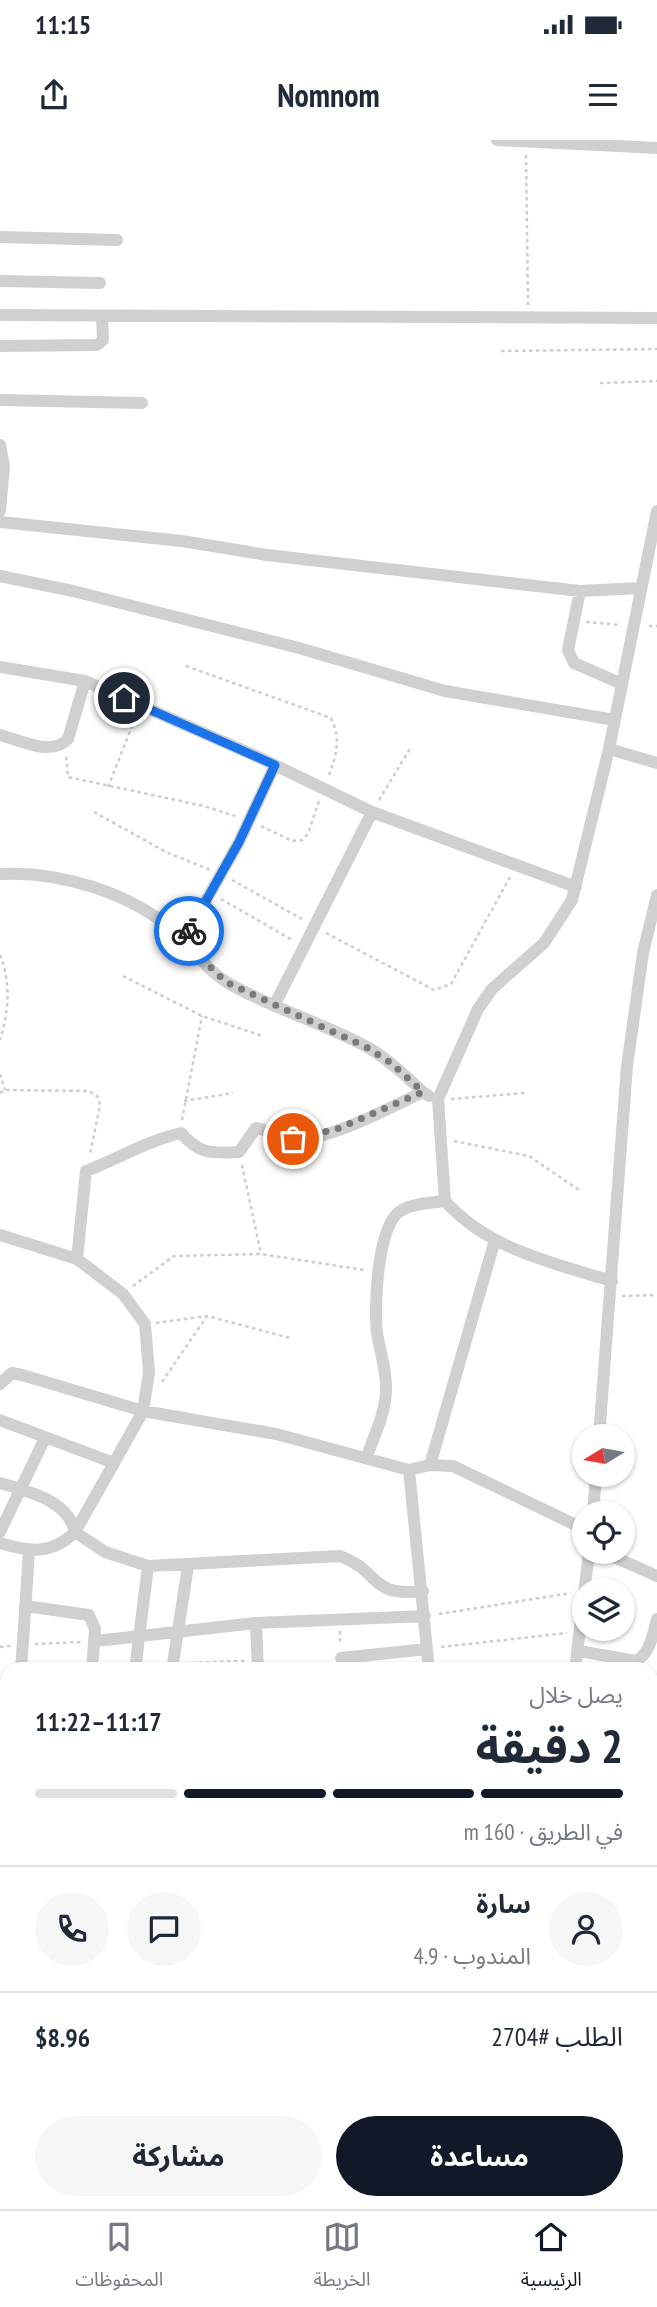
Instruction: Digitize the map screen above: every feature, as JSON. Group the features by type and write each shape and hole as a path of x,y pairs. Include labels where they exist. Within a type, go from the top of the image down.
{"street":[{"path":"497,140 657,148"},
{"path":"0,237 117,240"},
{"path":"0,281 100,283"},
{"path":"0,315 657,318"},
{"path":"0,346 97,345 103,340 102,316"},
{"path":"0,400 142,404"},
{"path":"0,445 0,511"},
{"path":"612,1281 529,1256 495,1240 469,1225 445,1201 438,1138 438,1099 478,1009 492,989 544,943 572,900 609,749 657,511"},
{"path":"0,522 182,541 267,555 580,591 640,588"},
{"path":"0,576 73,591 299,648 445,691 615,720"},
{"path":"580,591 568,650 574,663 622,684"},
{"path":"0,667 85,681 275,765 372,812 576,887"},
{"path":"0,735 51,749 68,740 85,681"},
{"path":"609,749 657,763"},
{"path":"183,941 212,894 275,765"},
{"path":"274,1006 372,812"},
{"path":"0,874 31,873 68,880 139,906 183,941 226,982 368,1048 391,1063 423,1092 438,1099"},
{"path":"600,1424 627,1066 657,895"},
{"path":"77,1259 86,1171 114,1161 148,1142 181,1133 193,1147 212,1153 239,1152 256,1128 293,1139 310,1138 382,1112 423,1092"},
{"path":"366,1458 386,1395 386,1377 377,1330 378,1272 392,1217 403,1209 445,1201"},
{"path":"0,1235 77,1259 123,1294 145,1325 149,1372 143,1411 75,1532 54,1548 29,1552 0,1543"},
{"path":"430,1465 495,1240"},
{"path":"0,1384 12,1373 143,1411 276,1434 409,1470 430,1465 453,1466 572,1523"},
{"path":"0,1420 114,1463"},
{"path":"0,1532 45,1438"},
{"path":"409,1470 428,1662"},
{"path":"0,1483 62,1507 72,1518 75,1532 105,1552 148,1566 340,1556 354,1562 384,1589 398,1594 423,1591"},
{"path":"21,1662 29,1552"},
{"path":"630,1564 657,1576"},
{"path":"136,1662 148,1566"},
{"path":"174,1662 188,1566"},
{"path":"25,1606 89,1615 94,1621 96,1641 93,1662"},
{"path":"96,1641 179,1634 256,1623 425,1616"},
{"path":"579,1651 636,1661 642,1658 648,1648 657,1619"},
{"path":"256,1623 258,1662"},
{"path":"577,1662 580,1641"},
{"path":"341,1658 427,1649"}],"path":[{"path":"526,141 528,317"},
{"path":"501,351 657,349"},
{"path":"600,383 657,381"},
{"path":"572,621 634,626"},
{"path":"68,740 65,773 68,777 204,806 249,820 292,841 302,840 307,834 338,752 338,734 331,718 186,666"},
{"path":"108,787 140,707"},
{"path":"372,812 411,747"},
{"path":"94,812 186,862 222,874 434,990 444,989 451,984 517,865"},
{"path":"212,894 303,946"},
{"path":"0,955 7,972 7,1019 0,1040"},
{"path":"123,976 202,1016 263,1036"},
{"path":"181,1133 184,1101 202,1016"},
{"path":"0,1074 5,1090"},
{"path":"0,1093 5,1090 89,1091 98,1097 100,1105 86,1171"},
{"path":"184,1101 233,1093"},
{"path":"438,1099 525,1093"},
{"path":"438,1138 529,1156 579,1190"},
{"path":"239,1152 261,1254"},
{"path":"123,1294 174,1256 261,1254 378,1272"},
{"path":"610,1296 657,1295"},
{"path":"145,1325 206,1316 290,1338"},
{"path":"157,1390 206,1316"},
{"path":"425,1616 572,1592"},
{"path":"340,1619 341,1658"},
{"path":"427,1649 572,1633"},
{"path":"22,1645 96,1641"}],"way so far":[{"path":"189,931 183,941 226,982 368,1048 391,1063 423,1092 382,1112 337,1129 310,1138 293,1139"}],"route":[{"path":"124,698 275,765 239,842 189,931"}]}
